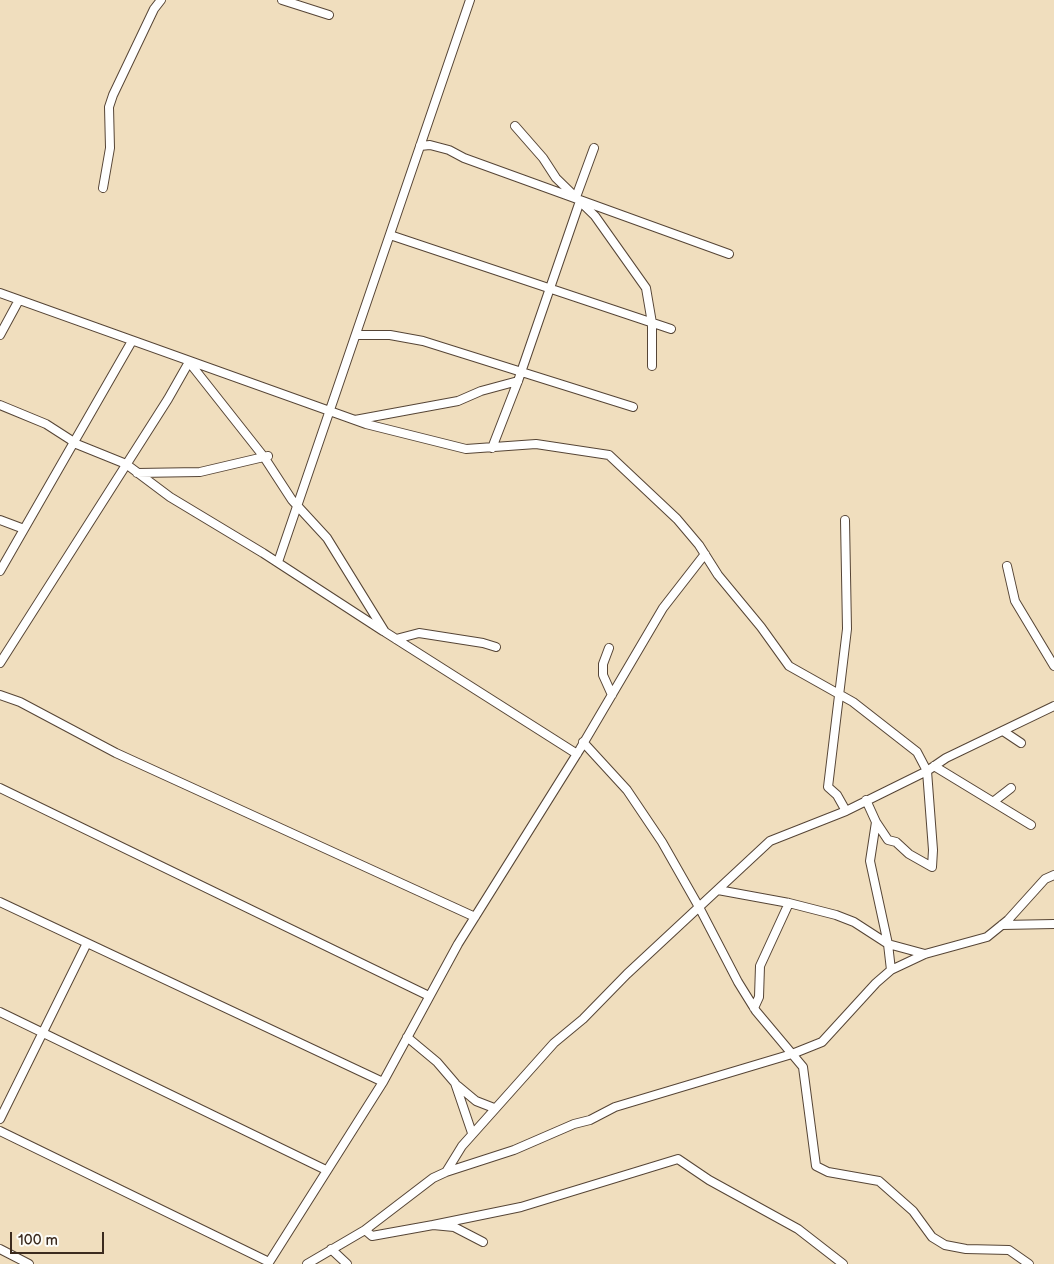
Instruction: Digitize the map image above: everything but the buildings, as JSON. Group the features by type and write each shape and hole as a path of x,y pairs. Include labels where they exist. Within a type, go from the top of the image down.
{"street":[{"path":"103,188 110,148 109,107 112,95 150,16 161,0"},
{"path":"282,0 329,15"},
{"path":"278,562 470,0"},
{"path":"515,126 543,158 556,178 595,216 646,288 652,323 652,366"},
{"path":"420,146 430,145 449,150 464,158 729,254"},
{"path":"492,448 521,373 594,148"},
{"path":"390,235 549,290 671,329"},
{"path":"0,293 355,420 466,449 536,444 609,455 678,519 789,666 840,693 911,747 931,768 1031,825"},
{"path":"0,335 18,300"},
{"path":"356,335 390,335 423,341 633,407"},
{"path":"0,571 132,341"},
{"path":"189,362 266,457 296,506 327,538 385,632"},
{"path":"0,663 168,399 189,362"},
{"path":"355,420 458,401 481,391 518,381"},
{"path":"0,404 46,424 74,442 126,464 170,497 278,562 577,754"},
{"path":"137,474 200,472 266,457"},
{"path":"0,520 24,529"},
{"path":"845,520 848,629 828,787 837,795 846,811"},
{"path":"0,1132 268,1263 383,1082 475,916 577,754 663,608 705,554"},
{"path":"1007,566 1015,601 1054,666"},
{"path":"396,639 419,633 482,642 496,647"},
{"path":"609,648 603,675 612,695"},
{"path":"0,695 20,702 116,753 475,916"},
{"path":"446,1172 472,1133 554,1043 605,999 627,974 770,841 846,811 1002,730 1054,706"},
{"path":"1002,730 1021,743"},
{"path":"583,742 627,790 662,842 754,1008 802,1067 806,1081 816,1166 828,1172 879,1181 912,1211 932,1236 944,1245 980,1250 1009,1250 1029,1264"},
{"path":"866,800 876,822 888,840 896,842 909,854 932,867 931,768"},
{"path":"0,788 429,996"},
{"path":"993,802 1012,788"},
{"path":"876,822 870,861 888,944 891,970"},
{"path":"307,1264 365,1230 433,1178 446,1172 514,1150 643,1098 792,1054 822,1042 876,983 891,970 925,954 987,937 1002,925 1045,879 1054,875"},
{"path":"718,890 789,903 854,922 888,944 925,954"},
{"path":"0,902 383,1082"},
{"path":"754,1008 759,997 760,966 789,903"},
{"path":"1002,925 1054,924"},
{"path":"0,1119 44,1033 86,943"},
{"path":"0,1012 326,1170"},
{"path":"407,1037 437,1062 464,1093 494,1108"},
{"path":"455,1083 472,1133"},
{"path":"365,1230 372,1236 521,1207 678,1159 709,1180 798,1229 843,1264"},
{"path":"433,1225 454,1227 483,1242"},
{"path":"0,1249 29,1264"},
{"path":"331,1249 347,1264"}]}
